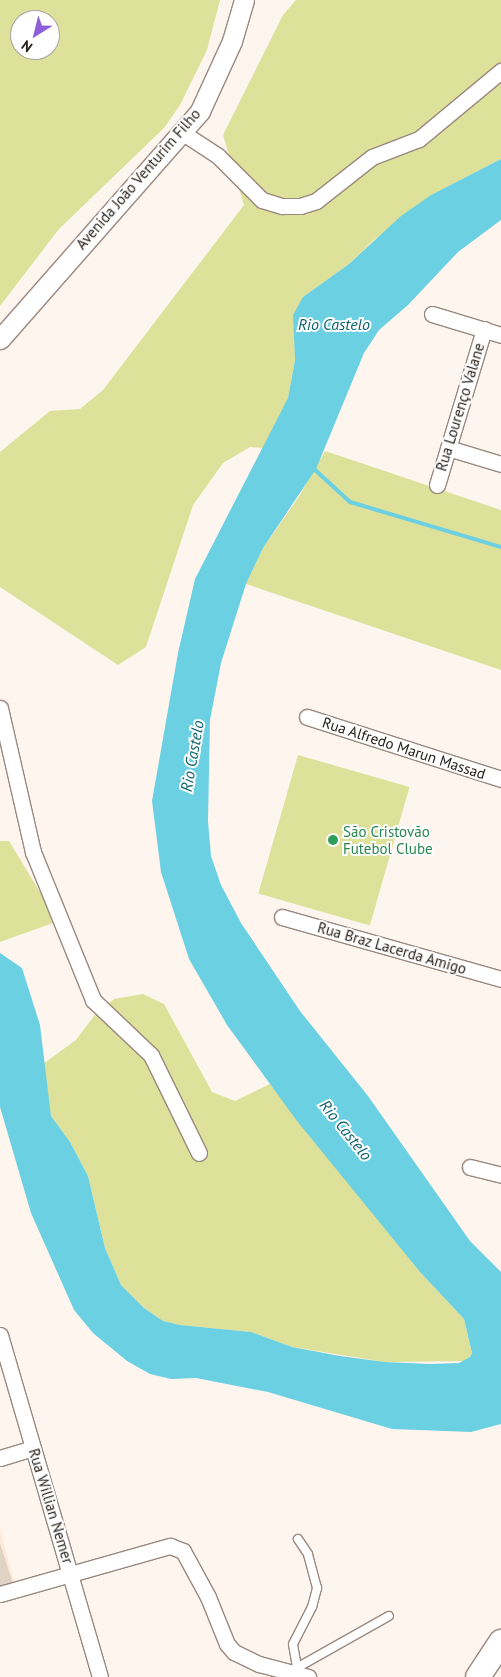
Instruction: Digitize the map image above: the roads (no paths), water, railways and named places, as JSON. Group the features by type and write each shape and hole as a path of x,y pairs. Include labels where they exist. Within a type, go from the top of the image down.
{"main road":[{"path":"478,1677 501,1642"}],"street":[{"name":"Avenida João Venturim Filho","path":"0,339 183,133 200,111 215,82 244,0"},
{"path":"183,133 218,156 262,200 282,206 300,206 316,201 372,157 420,139 501,71"},
{"path":"432,314 501,334"},
{"name":"Rua Lourenço Valane","path":"437,485 484,329"},
{"path":"448,448 501,464"},
{"path":"0,708 33,852 93,1000 151,1055 199,1153"},
{"name":"Rua Alfredo Marun Massad","path":"307,717 501,779"},
{"name":"Rua Braz Lacerda Amigo","path":"282,917 501,979"},
{"path":"470,1167 501,1175"},
{"name":"Rua Willian Nemer","path":"0,1336 71,1572 100,1677"},
{"path":"0,1458 33,1448"},
{"path":"0,1594 161,1547 178,1548 183,1551 208,1598 227,1644 243,1657 297,1672"}],"lane":[{"path":"298,1539 308,1554 317,1588 312,1607 293,1644 297,1672 389,1616"}],"water":[{"name":"Rio Castelo","path":"501,159 501,220 458,252 408,305 379,330 364,353 316,469 263,548 246,584 221,663 210,720 208,821 211,856 221,885 241,923 300,1011 368,1096 470,1241 501,1272 501,1424 471,1432 392,1429 268,1392 196,1378 171,1379 150,1374 127,1361 93,1333 74,1310 31,1213 0,1107 0,953 22,968 40,1025 51,1116 70,1142 88,1176 105,1248 121,1285 144,1308 163,1321 180,1325 251,1332 292,1347 340,1356 385,1362 430,1364 459,1363 470,1357 472,1353 464,1319 420,1272 297,1121 227,1025 189,959 161,872 152,801 178,653 195,579 288,398 295,360 293,315 303,297 349,264 401,216 431,195"}],"waterway":[{"path":"313,468 350,502 501,547"}],"place":[{"name":"São Cristovão Futebol Clube","path":"333,840"}]}
